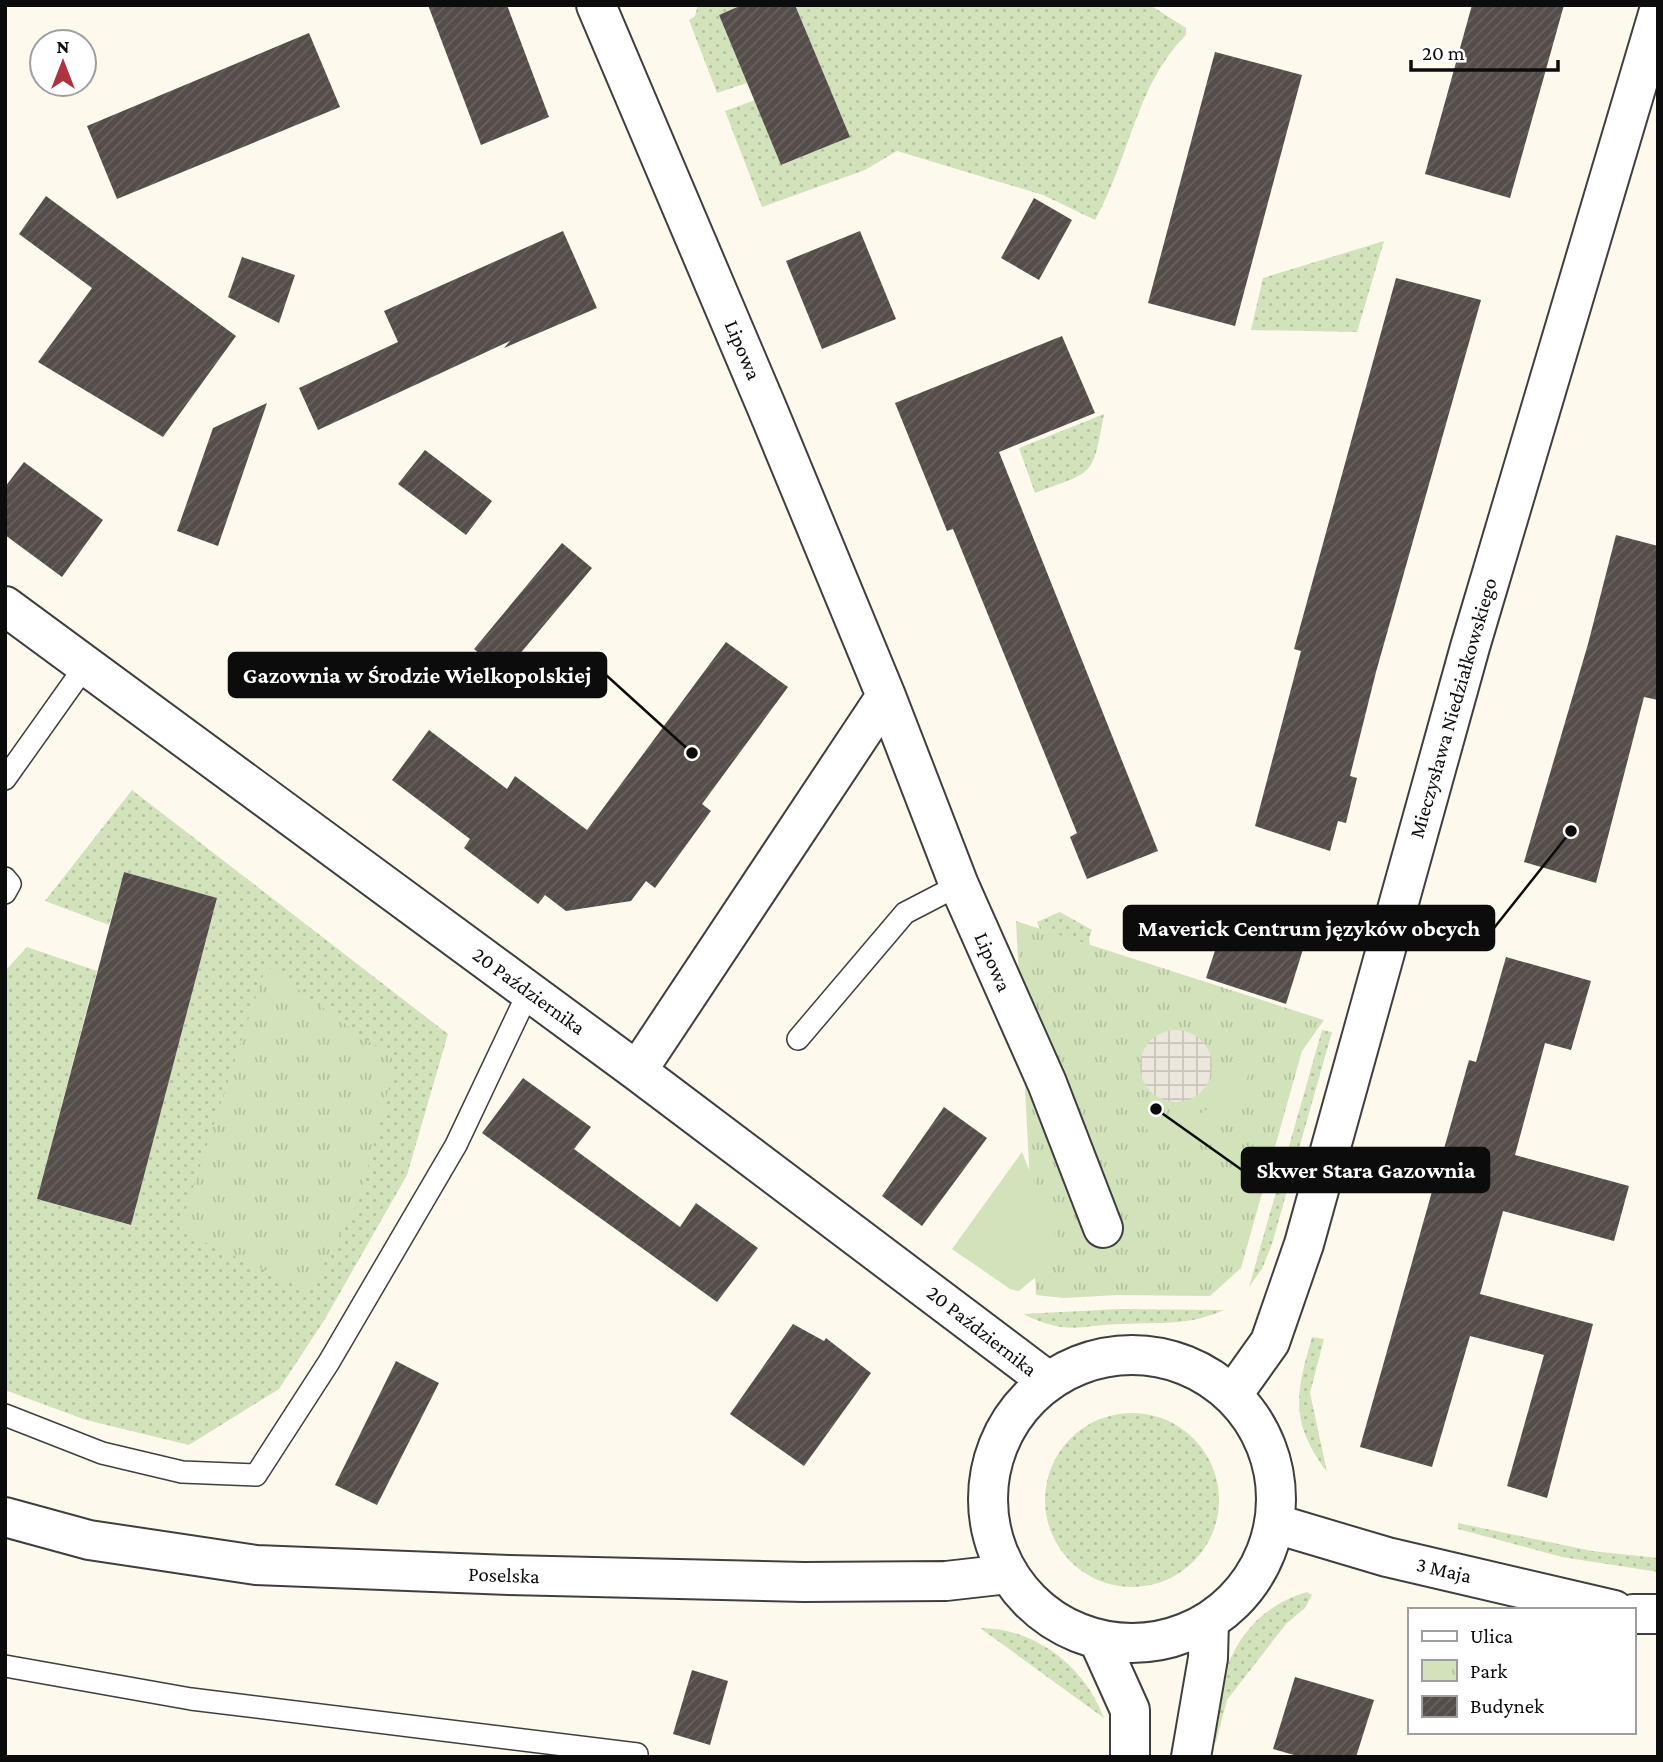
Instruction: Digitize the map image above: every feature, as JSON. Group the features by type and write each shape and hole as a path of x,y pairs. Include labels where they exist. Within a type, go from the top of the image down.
{"street":[{"name":"Lipowa","path":"596,5 887,696 959,885 1047,1083 1103,1228"},
{"name":"Mieczysława Niedziałkowskiego","path":"1233,1394 1270,1342 1304,1244 1470,647 1658,14"},
{"name":"20 Października","path":"5,607 637,1071 1048,1381"},
{"path":"637,1071 887,696"},
{"path":"1142,1354 1175,1360 1214,1380 1233,1394 1246,1409 1268,1447 1277,1491 1276,1524 1254,1578 1238,1598 1209,1621 1182,1634 1140,1644 1098,1640 1062,1626 1031,1603 1008,1574 991,1528 987,1503 990,1468 1002,1435 1021,1405 1048,1381 1077,1365 1109,1356 1142,1354"},
{"name":"Poselska","path":"5,1517 89,1540 256,1565 509,1575 804,1582 946,1581 1008,1574"},
{"name":"3 Maja","path":"1276,1524 1387,1557 1605,1608"},
{"path":"1635,1614 1658,1614"},
{"path":"1191,1757 1208,1658 1209,1621"},
{"path":"1098,1640 1130,1710 1130,1757"}],"lane":[{"path":"5,779 86,665"},
{"path":"5,878 10,884 5,893"},
{"path":"797,1039 905,913 959,885"},
{"path":"5,1415 102,1453 182,1472 256,1475 329,1362 456,1145 529,991"},
{"path":"5,1666 191,1699 637,1754"}],"green space":[{"path":"698,5 742,5 719,15 747,83 717,93 689,20 695,16"},
{"path":"795,5 1150,5 1186,28 1186,35 1155,76 1134,123 1107,197 1095,220 1043,195 897,151 865,170 762,207 725,111 755,100 782,165 849,137"},
{"path":"1384,241 1357,332 1251,330 1263,278"},
{"path":"1104,414 1097,450 1088,469 1070,480 1035,493 1019,448"},
{"path":"132,790 448,1034 407,1175 325,1319 279,1389 189,1445 86,1420 5,1390 5,971 27,947 97,971 37,1199 130,1225 217,899 124,872 109,925 45,901"},
{"path":"1060,912 1092,930 1089,938 1091,954 1050,953 1037,922"},
{"path":"1016,921 1324,1020 1302,1051 1241,1268 1210,1296 1118,1295 1063,1298 1036,1295"},
{"path":"266,966 396,1061 359,1200 309,1291 179,1230"},
{"path":"1322,1030 1332,1032 1272,1244 1262,1269 1249,1287"},
{"path":"1253,1049 1244,1085 1198,1132 1186,1138 1163,1138 1152,1132 1132,1116 1117,1097 1125,1094 1162,1114 1178,1118 1192,1117 1205,1111 1216,1099 1232,1059"},
{"path":"1022,1152 1063,1254 1019,1291 1010,1289 952,1249"},
{"path":"1120,1309 1224,1310 1186,1321 1073,1328 1051,1325 1023,1314"},
{"path":"1312,1337 1324,1339 1310,1393 1327,1472 1306,1437 1299,1406 1302,1375"},
{"path":"1132,1413 1165,1419 1194,1438 1213,1467 1219,1500 1213,1533 1194,1562 1165,1581 1132,1587 1099,1581 1070,1562 1051,1533 1045,1500 1051,1467 1070,1438 1099,1419"},
{"path":"1458,1523 1592,1551 1658,1558 1658,1572 1562,1557 1458,1529"},
{"path":"1307,1592 1312,1595 1305,1608 1286,1624 1227,1700 1216,1742 1203,1748 1224,1674 1245,1633 1261,1616 1281,1602"},
{"path":"980,1628 1020,1635 1056,1654 1084,1682 1096,1699 1104,1718"}],"shaded area":[{"path":"1183,1030 1202,1040 1210,1052 1210,1080 1202,1092 1190,1100 1169,1102 1150,1092 1142,1080 1140,1059 1150,1040 1162,1032"}],"building":[{"path":"428,5 507,5 549,117 481,145"},
{"path":"742,5 795,5 850,137 781,165 719,15"},
{"path":"1472,5 1564,5 1510,198 1425,174"},
{"path":"309,33 340,107 117,199 87,126"},
{"path":"1215,52 1302,75 1235,326 1148,303"},
{"path":"46,196 236,336 163,437 38,362 92,288 19,234"},
{"path":"1034,198 1072,220 1039,280 1001,258"},
{"path":"563,231 597,308 504,348 510,341 318,430 299,388 398,342 384,311"},
{"path":"860,231 896,319 822,349 786,261"},
{"path":"242,257 295,275 279,323 228,297"},
{"path":"1396,278 1481,300 1376,672 1350,776 1357,778 1346,823 1338,821 1330,851 1255,826 1301,651 1294,649"},
{"path":"1062,336 1095,413 999,452 1158,851 1087,879 1070,837 1077,833 953,529 947,531 895,403"},
{"path":"267,403 218,546 177,531 213,428"},
{"path":"425,450 492,501 466,535 398,484"},
{"path":"24,462 103,520 62,577 5,535 5,487"},
{"path":"1616,535 1658,546 1658,700 1644,697 1596,883 1524,862 1588,644"},
{"path":"562,543 592,568 503,674 474,649"},
{"path":"726,642 788,687 702,804 711,811 655,888 646,881 631,901 566,911 545,895 538,904 464,848 470,839 392,780 429,730 507,789 515,776 587,830"},
{"path":"124,872 217,898 131,1225 37,1199"},
{"path":"1230,905 1309,930 1286,1004 1206,978"},
{"path":"1506,957 1591,981 1571,1050 1545,1043 1515,1155 1629,1186 1614,1241 1503,1211 1480,1294 1593,1324 1547,1498 1507,1486 1544,1355 1470,1336 1432,1467 1360,1447 1469,1060 1476,1062"},
{"path":"523,1078 591,1127 574,1149 680,1227 696,1203 758,1248 717,1302 482,1133"},
{"path":"944,1107 987,1138 922,1226 882,1196"},
{"path":"793,1324 824,1341 826,1338 871,1373 804,1466 730,1414"},
{"path":"396,1361 439,1383 377,1505 335,1485"},
{"path":"692,1670 728,1681 710,1745 673,1734"},
{"path":"1295,1677 1374,1700 1356,1757 1301,1757 1273,1749"}],"place":[{"name":"Gazownia w Środzie Wielkopolskiej","path":"692,753"},
{"name":"Maverick Centrum języków obcych","path":"1571,831"},
{"name":"Skwer Stara Gazownia","path":"1156,1109"}]}
